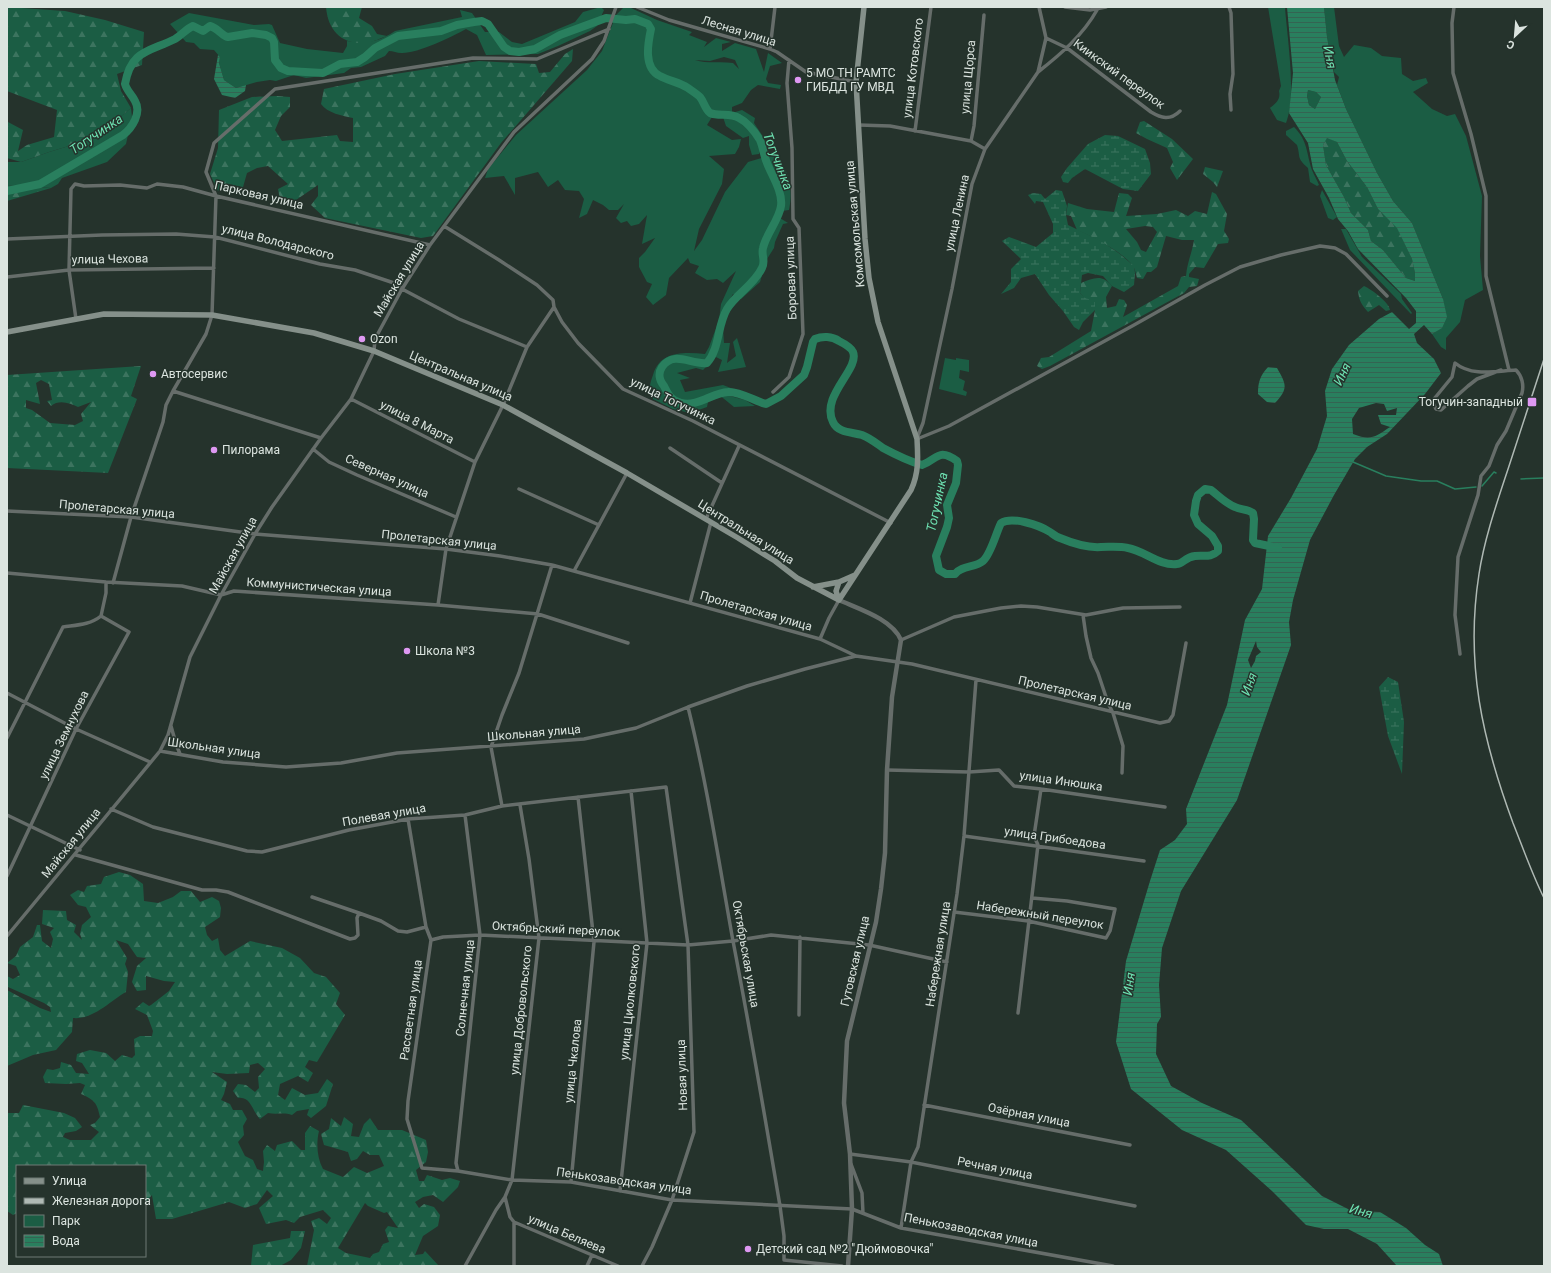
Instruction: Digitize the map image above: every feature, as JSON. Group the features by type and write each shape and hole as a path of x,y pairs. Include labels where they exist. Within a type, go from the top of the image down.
{"main road":[{"name":"Комсомольская улица","path":"839,600 911,490 917,474 918,458 917,439 878,322 865,239 860,125 856,82 864,7"},
{"name":"Центральная улица","path":"7,332 104,314 212,315 314,333 374,351 503,405 627,473 745,542 775,561 796,578 839,600"},
{"path":"813,588 839,582 856,575"},
{"path":"839,582 836,591 839,600"}],"street":[{"name":"Майская улица","path":"7,936 76,855 160,751 168,735 190,658 221,596 255,534 321,438 351,399 374,351 376,339 402,288 430,245 514,132 592,59 604,41 616,7"},
{"name":"Лесная улица","path":"637,7 669,20 770,49 777,52 806,72 856,82"},
{"path":"770,49 775,7"},
{"name":"улица Котовского","path":"915,131 931,7"},
{"name":"улица Ленина","path":"917,439 923,424 972,184 985,149 1038,72 1046,38 1039,7"},
{"path":"1065,7 1090,8 1097,10 1106,7"},
{"path":"1229,7 1231,13 1233,74 1230,94 1231,110"},
{"path":"1454,7 1452,23 1453,73 1471,134 1486,196 1486,276 1509,370"},
{"path":"1090,8 1092,20"},
{"path":"1038,72 1067,48 1092,20 1097,10"},
{"name":"улица Щорса","path":"970,141 974,126 984,15"},
{"path":"113,583 131,517 163,422 166,405 206,334 212,315 216,196 206,172 214,143 275,89 473,58 538,59 609,29"},
{"name":"Киикский переулок","path":"1046,38 1067,48 1150,112 1161,118 1175,116 1180,111"},
{"name":"Боровая улица","path":"774,392 789,377 803,334 799,228 793,219 792,148 787,83 789,60"},
{"path":"860,125 890,126 970,141 985,149"},
{"name":"Парковая улица","path":"71,237 71,189 75,184 84,186 120,185 147,188 157,184 183,187 216,196 430,245"},
{"name":"улица Тогучинка","path":"444,226 537,285 553,300 554,307 562,322 578,343 623,389 694,421 739,446 890,523"},
{"name":"улица Володарского","path":"7,239 176,234 215,237 320,264 355,270 394,283 459,319 527,347"},
{"path":"71,237 69,270 76,319"},
{"path":"917,439 949,426 1240,267 1320,246 1336,248 1346,254 1387,296"},
{"name":"улица Чехова","path":"7,277 69,270 214,268"},
{"path":"438,605 446,549 475,462 503,405 527,347 554,307"},
{"path":"1460,654 1455,615 1458,557 1479,488 1481,476 1490,466 1501,438 1506,432 1524,386 1519,372 1516,370 1501,370 1473,372 1462,369 1455,363 1452,377 1434,399 1433,403 1436,409 1440,410 1477,379 1501,370"},
{"path":"173,391 321,438"},
{"name":"улица 8 Марта","path":"351,399 475,462"},
{"path":"706,519 739,446"},
{"path":"670,448 722,483"},
{"name":"Северная улица","path":"314,449 329,462 456,517"},
{"path":"574,571 627,473"},
{"path":"519,489 599,525"},
{"name":"Пролетарская улица","path":"7,511 131,517 255,534 446,549 500,556 552,565 690,603 820,640 856,656"},
{"path":"690,603 711,522"},
{"path":"502,806 491,746 519,673 552,565"},
{"name":"Коммунистическая улица","path":"7,573 113,583 182,586 221,596 234,591 438,605 538,614 628,643"},
{"path":"7,738 63,627 95,621 101,616 106,593 106,582"},
{"path":"820,640 829,618 839,600 881,619 892,626 901,640 954,617 1001,608 1037,607 1083,614 1123,608 1180,606"},
{"path":"1083,614 1091,658 1113,713 1123,746 1122,773"},
{"name":"улица Земнухова","path":"7,876 76,728 129,632 101,616"},
{"name":"Гутовская улица","path":"848,1266 852,1209 851,1162 844,1103 847,1041 869,945 876,922 881,889 885,852 886,770 892,697 899,661 901,640"},
{"name":"Пролетарская улица","path":"899,661 1160,723 1169,721 1173,715 1186,643"},
{"name":"Школьная улица","path":"160,751 223,762 286,767 341,763 397,753 584,739 636,728 688,707 747,686 856,656 899,661"},
{"name":"Набережная улица","path":"901,1228 911,1162 918,1147 954,912 964,836 976,680"},
{"path":"7,693 76,728 150,762"},
{"name":"Октябрьская улица","path":"688,707 716,836 780,1206"},
{"path":"171,725 180,754"},
{"name":"улица Инюшка","path":"886,770 969,772 999,770 1014,786 1041,788 1165,807"},
{"name":"Полевая улица","path":"111,810 153,827 247,851 262,852 349,830 408,819 465,815 502,806 666,787"},
{"name":"Новая улица","path":"642,1266 652,1247 672,1200 694,1132 688,945 666,787"},
{"path":"1018,1013 1038,845 1034,836 1041,788"},
{"name":"улица Циолковского","path":"620,1191 647,943 632,791"},
{"name":"улица Чкалова","path":"571,1182 594,942 578,797"},
{"name":"улица Добровольского","path":"465,1266 489,1221 505,1197 512,1180 539,938 529,859 520,805"},
{"path":"7,815 80,850"},
{"name":"Солнечная улица","path":"458,1171 456,1163 480,935 465,815"},
{"name":"Рассветная улица","path":"408,819 426,927 431,940 408,1101 407,1119 422,1168 458,1171"},
{"name":"улица Грибоедова","path":"964,836 1038,845 1144,861"},
{"path":"76,855 202,890 228,892 350,939 355,938 358,935 357,918 359,912"},
{"path":"312,897 359,912 381,921 398,931 407,932 426,927"},
{"name":"Набережный переулок","path":"954,912 1028,921 1106,938 1110,931 1115,909 1067,901 1032,898"},
{"name":"Октябрьский переулок","path":"431,940 443,937 480,935 594,942 688,945 733,941 771,935 869,945 947,962"},
{"path":"799,1016 800,937"},
{"name":"Озёрная улица","path":"924,1105 1130,1145"},
{"name":"Речная улица","path":"850,1154 911,1162 1135,1206"},
{"path":"851,1162 862,1193 863,1213"},
{"name":"Пенькозаводская улица","path":"458,1171 512,1180 571,1182 672,1200 852,1209 901,1228 1113,1266"},
{"name":"улица Беляева","path":"505,1197 510,1217 514,1222 618,1266"},
{"path":"780,1206 784,1236 784,1260 842,1266"},
{"path":"514,1222 514,1266"},
{"path":"587,1266 592,1254"}],"green space":[{"path":"7,7 65,11 105,20 144,32 142,65 117,74 121,91 131,108 95,138 21,162 7,158 8,122 23,130 18,151 27,145 54,137 57,110 7,91"},
{"path":"326,7 362,7 359,18 372,26 377,34 387,36 367,43 350,42 338,35 333,29 327,16"},
{"path":"601,7 604,10 597,26 590,31 538,54 486,55 477,35 466,29 416,51 401,53 389,51 385,56 361,67 351,68 344,73 306,78 294,75 276,81 270,80 257,82 236,88 224,80 219,63 220,57 214,50 200,49 194,43 186,42 170,24 189,13 254,25 269,24 272,25 280,43 307,49 343,53 347,46 347,41 360,42 377,40 395,31 462,17 460,10 472,13 485,32 499,32 512,42 522,44 575,22 583,12"},
{"path":"1268,7 1285,7 1291,82 1291,98 1286,123 1277,120 1270,108 1279,99 1279,91 1281,86"},
{"path":"1324,7 1334,7 1339,46 1344,57 1354,45 1371,48 1382,56 1401,58 1402,74 1413,81 1426,78 1428,83 1413,92 1432,109 1447,116 1455,114 1466,136 1482,196 1480,256 1483,290 1465,300 1460,322 1446,338 1446,350 1441,347 1432,334 1441,328 1443,299 1412,223 1393,201 1377,173 1346,109 1337,85 1339,77 1334,72 1327,37"},
{"path":"623,8 631,8 657,20 692,32 689,35 707,42 704,47 716,38 731,42 722,44 722,51 735,43 756,49 764,72 768,53 782,63 770,66 766,79 768,83 781,85 780,89 758,85 751,90 742,103 732,107 732,113 742,110 755,118 754,123 764,138 759,154 752,155 749,145 749,136 743,138 726,126 723,117 712,117 707,125 732,140 741,139 735,154 709,156 724,169 722,184 699,229 694,251 702,240 725,192 748,162 772,155 786,171 791,193 789,210 782,211 780,218 788,223 783,224 774,248 767,259 760,282 741,299 733,294 722,313 724,343 730,343 727,363 736,356 733,342 737,338 746,367 718,372 722,360 716,357 703,370 696,368 677,373 690,378 680,380 685,392 723,385 736,390 723,391 726,395 745,400 755,406 734,407 718,394 708,402 707,407 690,413 673,409 653,399 650,389 656,367 667,357 681,353 705,354 719,320 721,304 736,271 723,283 717,279 707,280 695,273 699,266 690,263 688,258 669,278 666,295 653,305 646,297 652,284 647,282 639,267 639,258 655,238 642,244 647,215 639,224 631,226 627,221 621,223 616,218 624,204 618,210 609,210 593,200 587,214 579,218 584,199 579,191 565,190 558,180 548,187 538,172 515,178 515,195 504,176 485,178 488,169 516,135 587,70 602,51 616,15","holes":["724,57 735,60 739,69 733,63 705,62 695,60 710,61"]},
{"path":"573,49 572,61 501,143 433,236 421,238 325,218 311,205 318,196 318,185 293,202 281,205 278,189 288,184 268,166 257,168 247,173 243,187 229,184 218,191 210,174 218,148 219,110 252,97 290,97 290,107 281,116 275,130 282,141 337,135 340,141 353,142 353,118 336,114 327,110 321,104 324,89 395,74 479,61 536,64 539,73 550,72 565,54"},
{"path":"1308,90 1316,92 1321,97 1315,109 1309,105 1307,96"},
{"path":"131,108 132,117 126,144 107,162 62,178 58,184 51,188 7,185 7,162 21,162 95,138"},
{"path":"1144,121 1172,139 1193,159 1177,180 1170,168 1173,162 1167,148 1136,133 1140,122"},
{"path":"1294,127 1302,137 1306,147 1312,170 1319,185 1317,186 1310,182 1308,168 1300,159 1297,145 1286,135 1286,131"},
{"path":"1105,135 1118,136 1145,149 1150,163 1151,174 1138,191 1123,189 1085,169 1072,178 1068,183 1063,182 1061,177 1088,144"},
{"path":"1327,137 1337,142 1347,161 1367,187 1378,209 1397,227 1412,259 1415,281 1406,278 1383,250 1371,241 1368,230 1351,213 1326,165 1323,145"},
{"path":"1205,167 1223,171 1217,187 1203,174"},
{"path":"7,185 51,188 7,201"},
{"path":"1056,190 1062,191 1067,206 1066,215 1068,225 1101,241 1134,266 1134,285 1124,292 1112,286 1103,276 1088,273 1082,275 1080,293 1085,298 1095,301 1095,310 1083,322 1079,330 1074,327 1035,274 1021,278 1014,288 1001,294 1011,282 1011,269 1021,259 1002,241 1009,237 1036,247 1053,233 1053,224 1043,202 1036,201 1035,204 1028,195 1033,193 1041,194 1045,199"},
{"path":"1322,190 1337,217 1333,220 1328,218 1320,196"},
{"path":"1212,192 1216,194 1227,214 1224,231 1229,239 1228,243 1218,244 1204,268 1195,267 1189,274 1189,277 1199,279 1197,286 1189,287 1184,293 1050,366 1042,369 1037,366 1041,358 1049,357 1091,331 1095,310 1080,293 1081,283 1098,278 1108,282 1112,286 1106,297 1107,308 1116,306 1119,299 1124,300 1127,305 1123,317 1178,286 1181,277 1186,276 1194,240 1182,240 1166,236 1157,267 1151,272 1147,272 1143,279 1137,278 1133,266 1122,255 1077,230 1071,216 1066,215 1068,203 1087,209 1114,212 1119,193 1128,194 1132,198 1126,216 1157,214 1176,210 1188,216 1195,211 1207,214","holes":["1145,226 1153,227 1157,232 1146,252 1141,250 1137,242 1126,229"]},
{"path":"1341,229 1346,229 1362,257 1401,294 1402,299 1412,313 1411,314 1350,250"},
{"path":"1364,286 1383,300 1390,310 1386,311 1379,305 1368,312 1361,303 1358,294 1358,291"},
{"path":"945,358 969,360 969,372 960,370 959,378 965,381 963,390 967,392 966,396 939,389"},
{"path":"141,366 131,396 137,399 108,473 7,468 7,375","holes":["41,380 49,384 52,400 47,401 51,406 61,402 78,407 91,402 81,414 83,421 75,425 50,423 32,410 26,408 26,400 40,404 36,383"]},
{"path":"1388,677 1398,682 1404,722 1402,774 1388,736 1379,687"},
{"path":"119,872 130,875 143,884 144,901 158,903 173,897 181,891 191,891 200,902 212,897 219,901 221,908 220,917 205,927 207,935 212,941 218,938 220,950 225,956 250,941 282,948 300,958 314,973 326,977 340,993 336,1004 345,1015 317,1062 309,1060 305,1067 313,1073 308,1082 298,1076 280,1084 278,1095 285,1100 292,1088 305,1095 318,1093 327,1079 333,1084 326,1106 311,1118 307,1115 309,1109 297,1111 292,1115 268,1113 260,1119 249,1102 246,1099 238,1098 233,1091 238,1084 246,1085 255,1092 259,1088 258,1077 265,1069 258,1063 250,1065 249,1073 227,1074 212,1072 227,1082 221,1100 230,1104 233,1110 242,1110 247,1119 243,1126 244,1135 238,1142 245,1156 253,1160 257,1169 263,1171 263,1151 267,1145 275,1151 277,1145 292,1141 301,1150 305,1150 305,1133 310,1126 319,1131 319,1160 323,1169 343,1177 354,1167 367,1173 384,1166 379,1155 370,1155 363,1151 357,1159 351,1161 348,1152 324,1145 321,1134 329,1129 331,1118 341,1126 344,1117 353,1124 351,1136 359,1137 364,1124 370,1118 378,1130 402,1130 426,1140 428,1152 426,1162 416,1170 419,1181 424,1181 427,1175 442,1180 450,1178 460,1181 458,1187 443,1202 433,1195 423,1197 415,1202 419,1208 424,1204 434,1207 440,1215 438,1226 423,1236 415,1255 423,1254 425,1251 439,1266 307,1266 314,1230 311,1221 319,1218 327,1224 331,1218 323,1210 300,1217 294,1223 286,1220 266,1224 259,1208 273,1196 267,1190 257,1204 245,1208 229,1202 172,1219 156,1219 152,1195 146,1202 146,1165 16,1165 16,1214 13,1215 7,1211 7,1113 19,1113 23,1105 64,1113 75,1118 82,1127 76,1131 65,1133 63,1137 70,1140 91,1140 99,1132 90,1125 95,1123 100,1117 98,1108 94,1102 81,1094 85,1085 80,1083 45,1083 43,1077 47,1069 53,1070 60,1068 61,1062 71,1065 76,1073 89,1074 82,1063 76,1061 77,1054 90,1050 106,1053 115,1061 122,1055 132,1058 135,1055 134,1039 140,1036 152,1036 153,1031 147,1015 135,1009 143,1002 149,1006 151,1005 169,991 175,982 164,981 146,976 146,990 137,991 132,982 137,966 146,958 137,957 128,944 116,940 127,958 125,964 128,972 126,992 94,1013 80,1018 73,1018 72,1032 56,1050 33,1055 7,1066 7,990 40,1008 51,1012 50,1007 44,1003 8,987 7,976 13,979 20,975 16,966 7,963 16,956 20,947 33,937 37,925 40,925 42,941 51,948 53,939 50,932 54,928 42,924 43,910 66,911 67,920 76,925 74,932 82,940 80,934 82,925 91,917 86,907 78,905 70,895 78,890 84,892 87,886 101,884 104,877","holes":["365,1203 368,1206 384,1213 387,1212 398,1228 388,1226 385,1230 389,1242 383,1244 379,1252 373,1254 370,1258 346,1253 338,1248"]},
{"path":"291,1231 305,1231 301,1248 291,1260 280,1266 251,1266 253,1245 290,1238"}],"water":[{"name":"Иня","path":"1287,7 1324,7 1327,37 1335,80 1346,109 1377,173 1393,201 1412,223 1443,299 1447,317 1442,328 1432,334 1424,325 1414,334 1417,343 1434,359 1441,373 1425,394 1387,434 1367,447 1355,459 1310,540 1293,600 1289,622 1291,645 1237,800 1181,891 1162,948 1159,985 1161,1017 1157,1024 1156,1054 1171,1086 1202,1103 1241,1120 1322,1196 1352,1211 1380,1212 1406,1228 1425,1245 1439,1254 1443,1266 1397,1266 1377,1244 1348,1229 1324,1229 1306,1225 1272,1191 1226,1150 1182,1130 1131,1089 1116,1042 1126,961 1150,881 1160,850 1175,840 1187,824 1186,809 1227,705 1245,620 1262,589 1268,536 1291,498 1317,449 1327,416 1325,391 1332,369 1349,345 1379,319 1392,312 1409,329 1416,323 1416,311 1406,298 1358,249 1348,231 1338,219 1329,198 1313,169 1308,143 1289,113 1293,73","holes":["1308,90 1316,92 1321,97 1315,109 1309,105 1307,96","1327,138 1337,142 1347,161 1367,187 1378,209 1397,228 1412,259 1415,281 1406,278 1383,250 1371,241 1368,230 1351,213 1326,165 1323,145","1376,403 1384,404 1387,411 1397,408 1396,415 1378,415 1381,424 1390,427 1373,437 1364,437 1353,434 1352,419 1359,408","1256,641 1257,647 1261,652 1256,656 1251,668 1248,660"]},
{"path":"218,55 220,57 219,63 224,80 236,88 246,85 245,91 235,98 222,95 214,79"},
{"path":"1268,367 1277,368 1285,386 1275,403 1267,402 1258,394 1260,379"}],"waterway":[{"name":"Тогучинка","path":"7,191 40,184 123,135 133,124 137,115 137,106 125,84 132,64 142,54 175,39 193,26 203,31 210,26 228,37 252,33 266,35 272,38 274,42 275,60 281,68 288,71 323,73 340,64 357,62 375,48 398,36 441,31 457,25 474,22 482,21 488,24 504,47 510,51 519,52 535,49 560,35 606,18 626,20 635,19 648,24 651,29 648,55 651,67 655,72 663,78 685,86 696,94 700,97 710,113 736,116 745,122 753,131 760,140 766,160 779,190 781,201 780,211 763,248 764,263 762,268 759,274 727,309 721,322 714,351 707,363 683,359 672,359 662,367 660,374 661,381 672,399 687,404 699,402 722,393 732,392 766,404 781,396 804,375 815,339 830,337 847,345 851,348 854,359 835,393 832,402 830,412 835,426 846,432 865,436 883,448 907,460 922,465 942,455 946,455 957,461 956,483 947,505 949,518 936,556 939,570 946,574 955,574 961,569 976,565 983,561 991,549 1001,523 1012,520 1033,524 1045,529 1057,537 1085,546 1128,548 1164,563 1179,564 1192,557 1213,555 1218,551 1218,546 1212,536 1198,524 1194,515 1198,495 1205,489 1211,490 1231,505 1253,513 1253,540 1255,543 1278,548"},
{"path":"1353,462 1386,476 1421,481 1437,481 1455,489 1476,487"},
{"path":"1482,486 1494,472 1496,473"},
{"path":"1521,479 1544,478"}],"railway":[{"path":"1544,359 1497,502 1485,545 1479,574 1475,607 1474,639 1475,670 1479,700 1493,761 1513,823 1544,898"}],"place":[{"name":"5 МО ТН РАМТС ГИБДД ГУ МВД","path":"798,80"},
{"name":"Ozon","path":"362,339"},
{"name":"Автосервис","path":"153,374"},
{"name":"Тогучин-западный","path":"1532,402"},
{"name":"Пилорама","path":"214,450"},
{"name":"Школа №3","path":"407,651"},
{"name":"Детский сад №2 \"Дюймовочка\"","path":"748,1249"}]}
